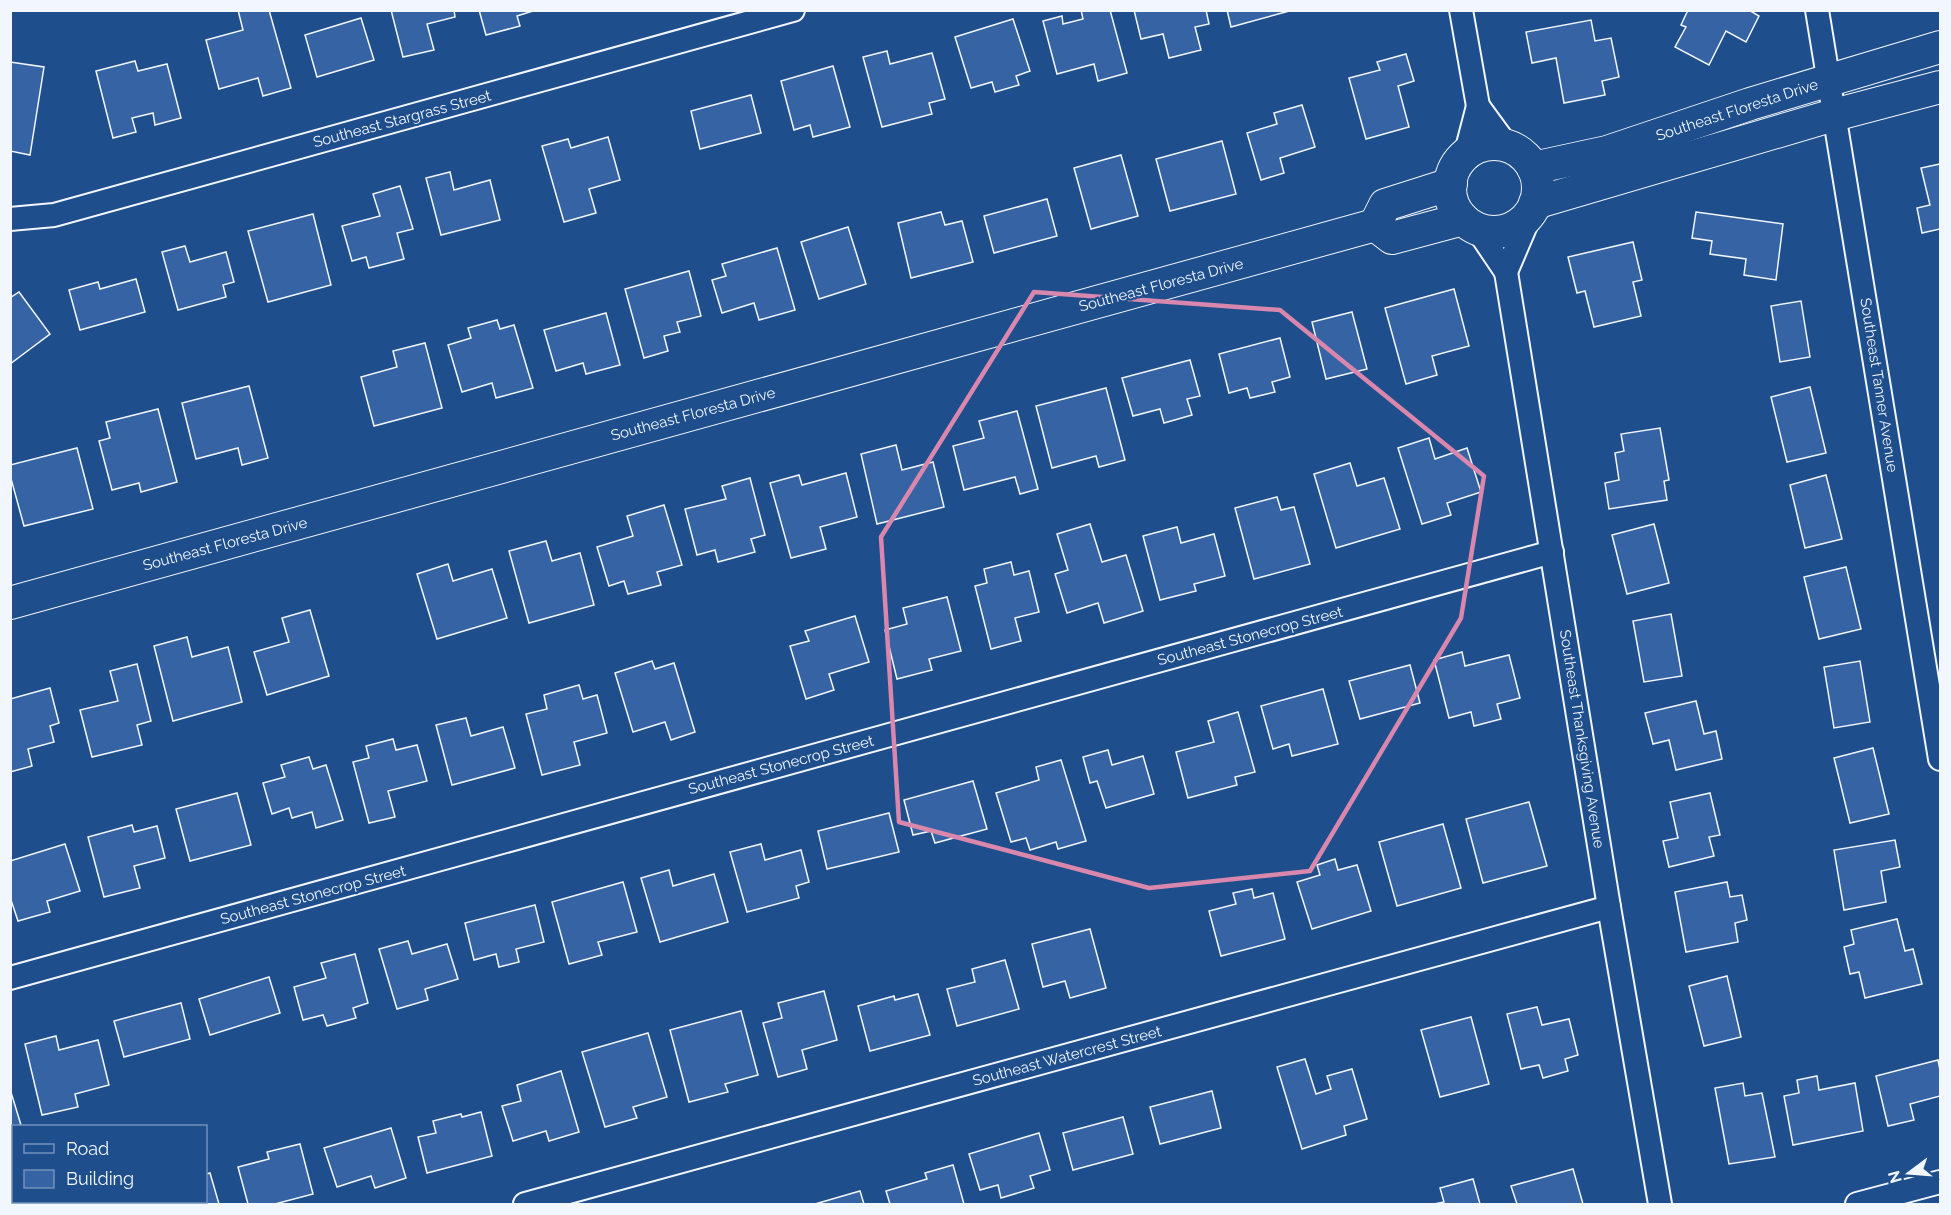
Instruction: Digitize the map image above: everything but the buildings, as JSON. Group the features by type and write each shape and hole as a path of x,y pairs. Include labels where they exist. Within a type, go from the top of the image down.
{"street":[{"name":"Southeast Stargrass Street","path":"10,219 54,215 793,10"},
{"path":"1461,10 1478,106 1465,156"},
{"name":"Southeast Tanner Avenue","path":"1817,10 1941,759"},
{"name":"Southeast Floresta Drive","path":"1533,168 1607,152 1829,80 1941,47"},
{"name":"Southeast Floresta Drive","path":"1534,207 1834,115 1941,87"},
{"path":"1478,106 1508,147"},
{"path":"1506,272 1534,207 1538,187 1533,168 1522,154 1508,147 1487,145 1475,149 1457,165 1451,184 1453,202 1470,224 1490,232 1502,232 1524,221 1534,207"},
{"path":"1451,184 1385,205 1376,225 1392,238 1470,224"},
{"name":"Southeast Thanksgiving Avenue","path":"1470,224 1506,272 1608,907 1660,1204"},
{"name":"Southeast Floresta Drive","path":"10,603 1376,225"},
{"name":"Southeast Stonecrop Street","path":"10,978 1552,552"},
{"name":"Southeast Watercrest Street","path":"525,1204 1608,907"},
{"path":"1857,1204 1941,1182"}],"highlighted area":[{"path":"1034,292 1280,310 1484,476 1461,618 1310,871 1149,888 899,822 881,537"}]}
